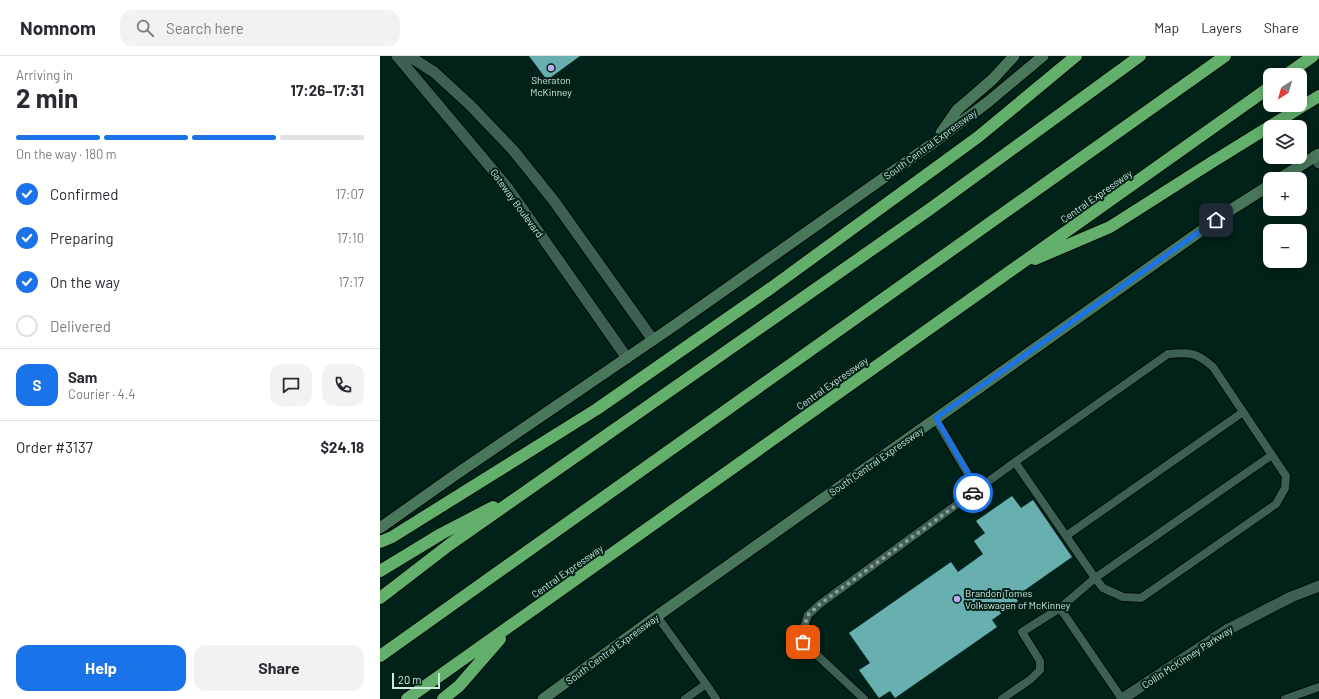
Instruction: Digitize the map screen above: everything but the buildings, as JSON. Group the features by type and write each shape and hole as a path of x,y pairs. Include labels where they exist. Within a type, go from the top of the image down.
{"highway":[{"path":"380,542 392,537 617,396 771,288 978,137 1076,56"},
{"path":"380,598 449,545 930,210 1140,56"},
{"path":"380,656 1225,56"},
{"path":"1296,68 1313,56"},
{"name":"Central Expressway","path":"407,699 1263,92"},
{"path":"1014,268 1110,227 1319,96"},
{"path":"380,571 441,534 530,488"},
{"path":"443,699 459,686 512,625"}],"main road":[{"path":"936,140 957,110 993,79 1014,56"},
{"name":"South Central Expressway","path":"380,528 454,475 653,340 936,140 988,102 1043,56"},
{"path":"1292,172 1318,158"},
{"name":"South Central Expressway","path":"543,699 657,616 936,418 1229,211 1263,189"}],"street":[{"name":"Gateway Boulevard","path":"397,56 507,187 627,358"},
{"path":"409,56 434,72 470,105 513,150 554,201 653,340"},
{"name":"Collin McKinney Parkway","path":"1122,699 1225,631 1291,597 1319,586"}],"lane":[{"path":"864,699 803,642 803,630 808,615 820,604 977,489 1015,462 1168,354 1187,352 1204,358 1213,367 1286,476 1285,488 1276,504 1141,598 1123,597 1103,588 1015,462"},
{"path":"1066,536 1243,412"},
{"path":"936,418 977,489"},
{"path":"1002,699 1031,679 1040,670 1040,662 1022,632 1060,608 1096,578 1272,455"},
{"path":"1060,608 1122,699"},
{"path":"657,616 716,699"},
{"path":"685,699 706,684"},
{"path":"1284,699 1319,687"}],"way so far":[{"path":"803,642 803,630 808,615 820,604 973,493"}],"place":[{"name":"Sheraton McKinney","path":"551,68"},
{"name":"Brandon Tomes Volkswagen of McKinney","path":"957,599"}],"route":[{"path":"973,493 977,489 936,418 1216,220"}]}
